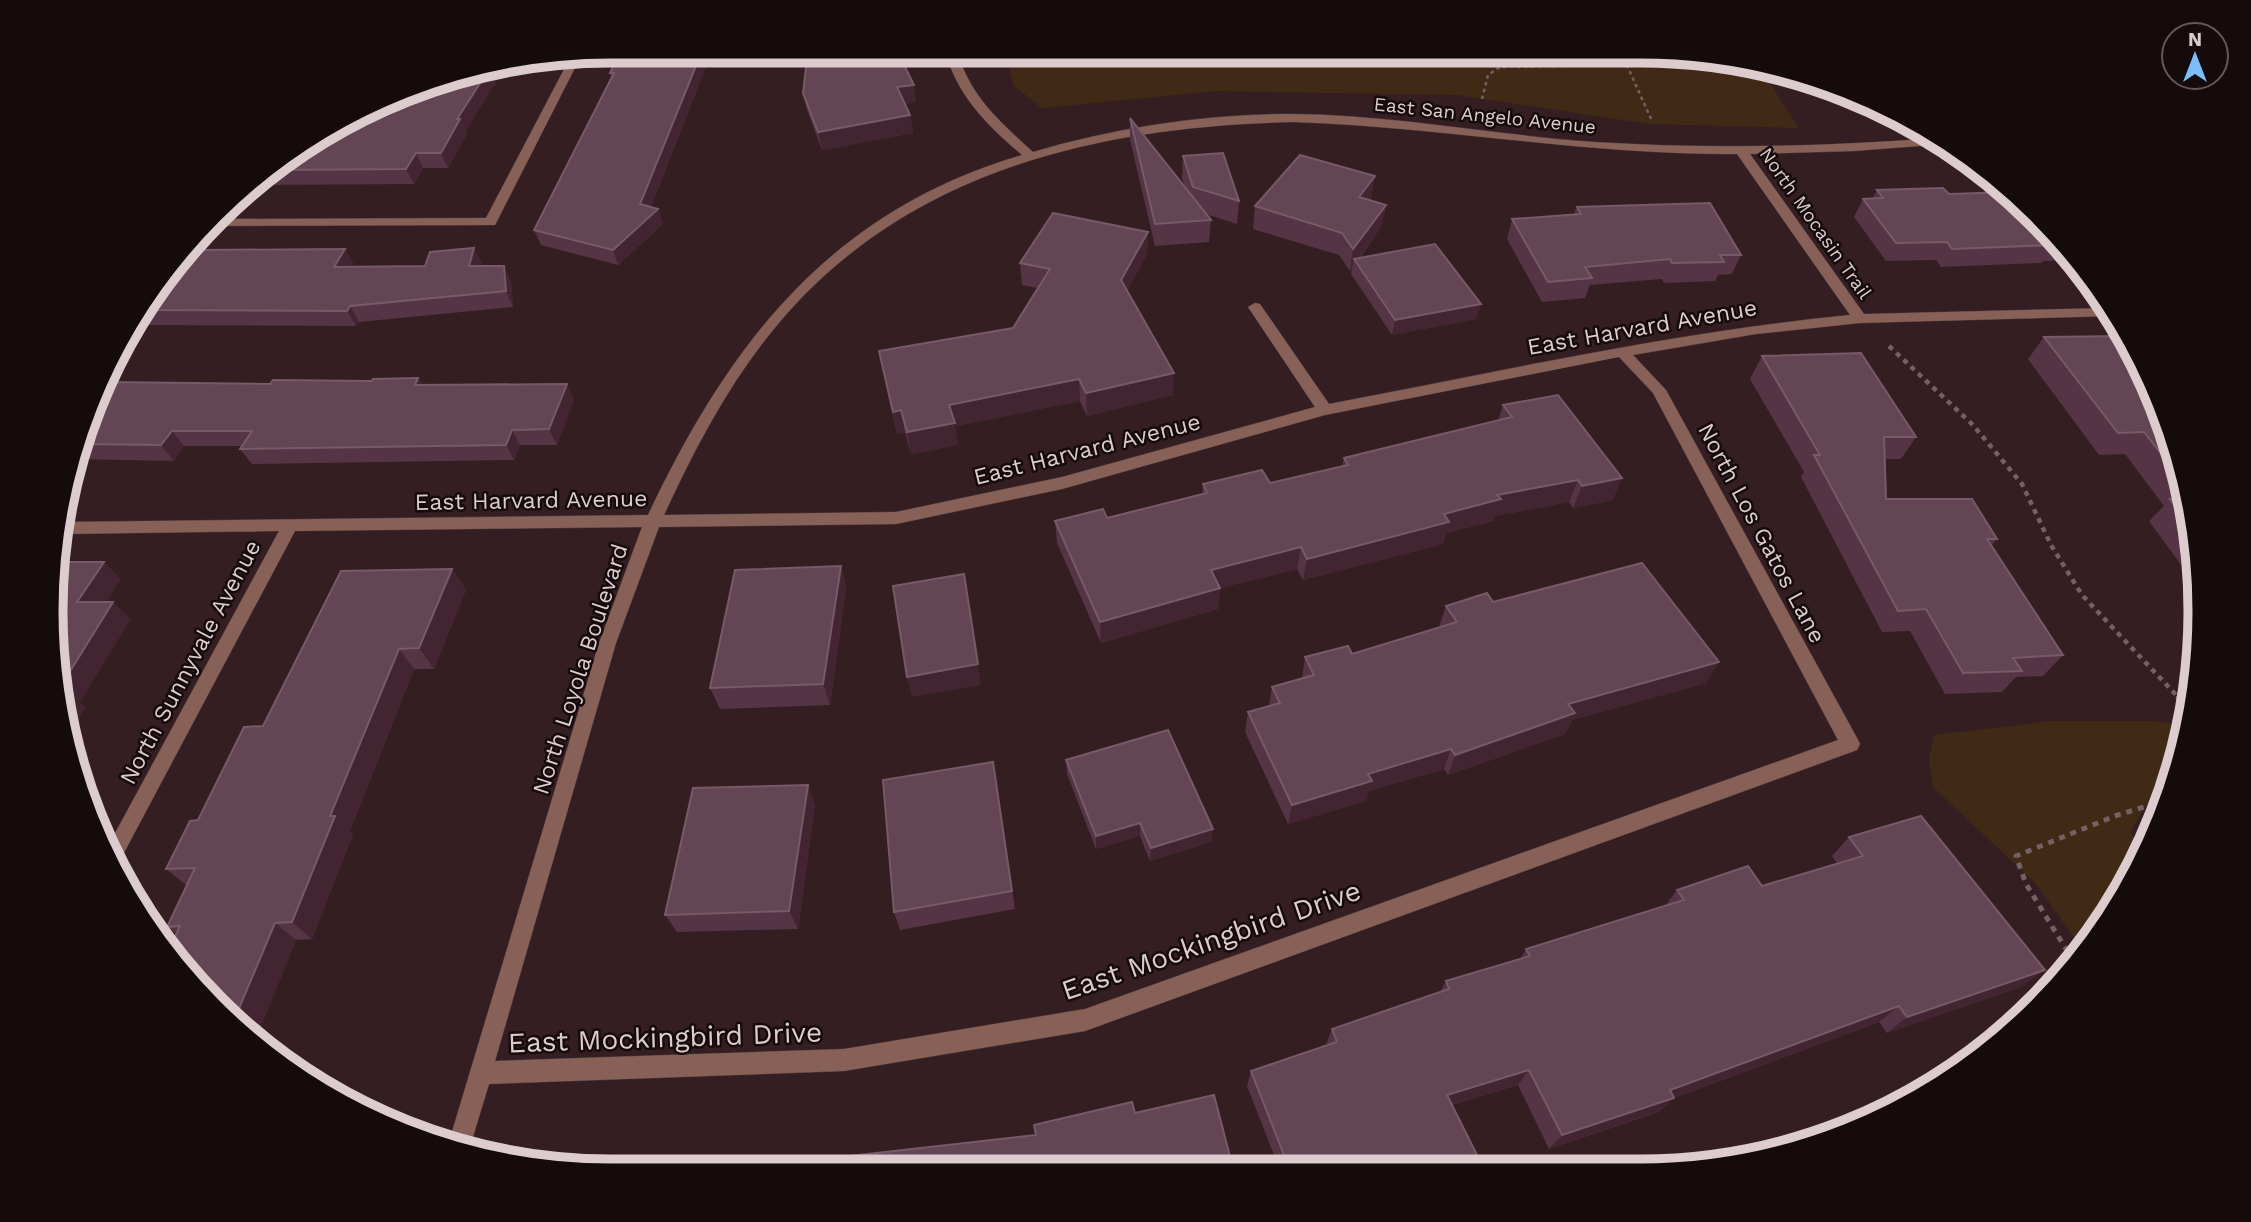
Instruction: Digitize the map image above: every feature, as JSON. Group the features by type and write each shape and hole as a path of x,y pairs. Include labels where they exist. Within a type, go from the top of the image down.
{"street":[{"path":"954,63 956,75 982,114 1028,154"},
{"path":"225,223 490,222 572,64"},
{"name":"East San Angelo Avenue","path":"1028,154 1150,128 1283,118 1359,122 1596,146 1740,149 1923,142"},
{"name":"North Mocasin Trail","path":"1740,149 1860,319"},
{"name":"North Loyola Boulevard","path":"461,1138 616,617 652,522 689,449 723,390 760,337 793,298 850,248 942,192 1028,154"},
{"path":"1255,307 1325,410"},
{"name":"East Harvard Avenue","path":"70,528 896,518 1062,483 1325,410 1622,352 1756,329 1860,319 2099,312"},
{"name":"North Los Gatos Lane","path":"1622,352 1659,390 1850,744"},
{"name":"North Sunnyvale Avenue","path":"118,848 290,526"},
{"name":"East Mockingbird Drive","path":"481,1073 844,1060 1085,1020 1850,744"}],"path":[{"path":"1482,99 1488,75 1500,68 1629,65 1652,121"},
{"path":"1887,343 1973,425 2006,464 2022,484 2051,545 2082,595 2180,699"},
{"path":"2068,953 2026,884 2016,856 2115,816 2152,804"}],"shaded area":[{"path":"1007,63 1676,64 1767,79 1799,128 1649,124 1457,95 1216,91 1042,108 1014,86"},
{"path":"2052,721 2153,721 2176,724 2157,793 2152,794 2130,833 2137,840 2115,885 2077,942 2036,884 1933,787 1929,760 1934,735"}],"building":[{"path":"615,63 697,63 640,204 658,209 613,250 534,230 614,73 610,73"},
{"path":"807,63 903,63 914,85 897,87 910,115 818,132 803,93"},
{"path":"483,79 457,119 460,119 441,153 416,153 406,169 286,170 337,136 401,105"},
{"path":"1130,118 1211,220 1155,224"},
{"path":"1223,153 1239,201 1193,187 1183,156"},
{"path":"1300,155 1375,176 1359,197 1386,205 1353,249 1342,233 1255,206"},
{"path":"1943,188 1949,194 1993,193 2047,245 1952,249 1947,242 1896,243 1863,199 1883,198 1877,190"},
{"path":"1710,203 1741,255 1720,255 1724,262 1672,263 1670,259 1585,267 1592,278 1548,282 1512,219 1581,214 1577,207"},
{"path":"1053,213 1148,232 1121,280 1174,373 1086,393 1079,379 949,405 955,423 907,432 901,410 893,412 879,351 1013,328 1050,269 1020,263"},
{"path":"1435,244 1481,304 1395,320 1354,259"},
{"path":"474,248 469,266 504,266 506,291 350,306 347,311 153,310 176,277 202,250 345,249 334,267 425,266 430,252"},
{"path":"2114,336 2146,401 2167,461 2144,432 2118,433 2044,337"},
{"path":"1861,353 1916,437 1884,437 1886,499 1972,499 1997,539 1987,539 2063,655 2013,658 2022,671 1963,673 1926,609 1898,611 1814,455 1820,455 1762,356"},
{"path":"418,378 415,385 567,384 549,429 512,430 506,445 240,449 252,431 172,431 161,445 89,444 114,382 270,384 273,380"},
{"path":"1558,395 1622,478 1582,486 1578,480 1497,495 1501,499 1444,514 1449,522 1307,559 1301,547 1211,570 1220,588 1100,622 1055,521 1103,509 1107,518 1207,493 1203,484 1262,470 1270,483 1348,465 1344,458 1512,417 1503,405"},
{"path":"2170,499 2176,499 2178,510"},
{"path":"65,562 104,562 77,602 113,602 67,676 63,611"},
{"path":"1642,563 1719,662 1568,704 1575,713 1455,755 1451,749 1368,774 1372,781 1292,805 1248,712 1280,703 1272,687 1314,675 1305,657 1348,646 1352,654 1457,622 1446,606 1487,593 1493,602"},
{"path":"841,566 823,684 710,688 735,570"},
{"path":"452,569 419,648 399,649 330,816 335,816 292,922 275,923 238,1011 173,941 180,926 167,927 195,868 166,869 190,821 198,820 244,727 263,726 341,571"},
{"path":"964,574 978,664 907,677 893,586"},
{"path":"1168,730 1213,829 1151,848 1140,823 1096,836 1066,760"},
{"path":"993,762 1012,891 894,912 883,780"},
{"path":"808,785 789,911 665,915 693,788"},
{"path":"1921,816 2045,970 1907,1017 1899,1006 1670,1090 1674,1098 1562,1135 1529,1070 1447,1095 1479,1159 1285,1159 1251,1071 1337,1042 1332,1029 1449,989 1446,981 1530,956 1526,949 1684,900 1677,890 1748,866 1762,886 1863,856 1849,837"},
{"path":"1214,1095 1231,1159 833,1159 1036,1135 1034,1125 1132,1102 1135,1113"}]}
